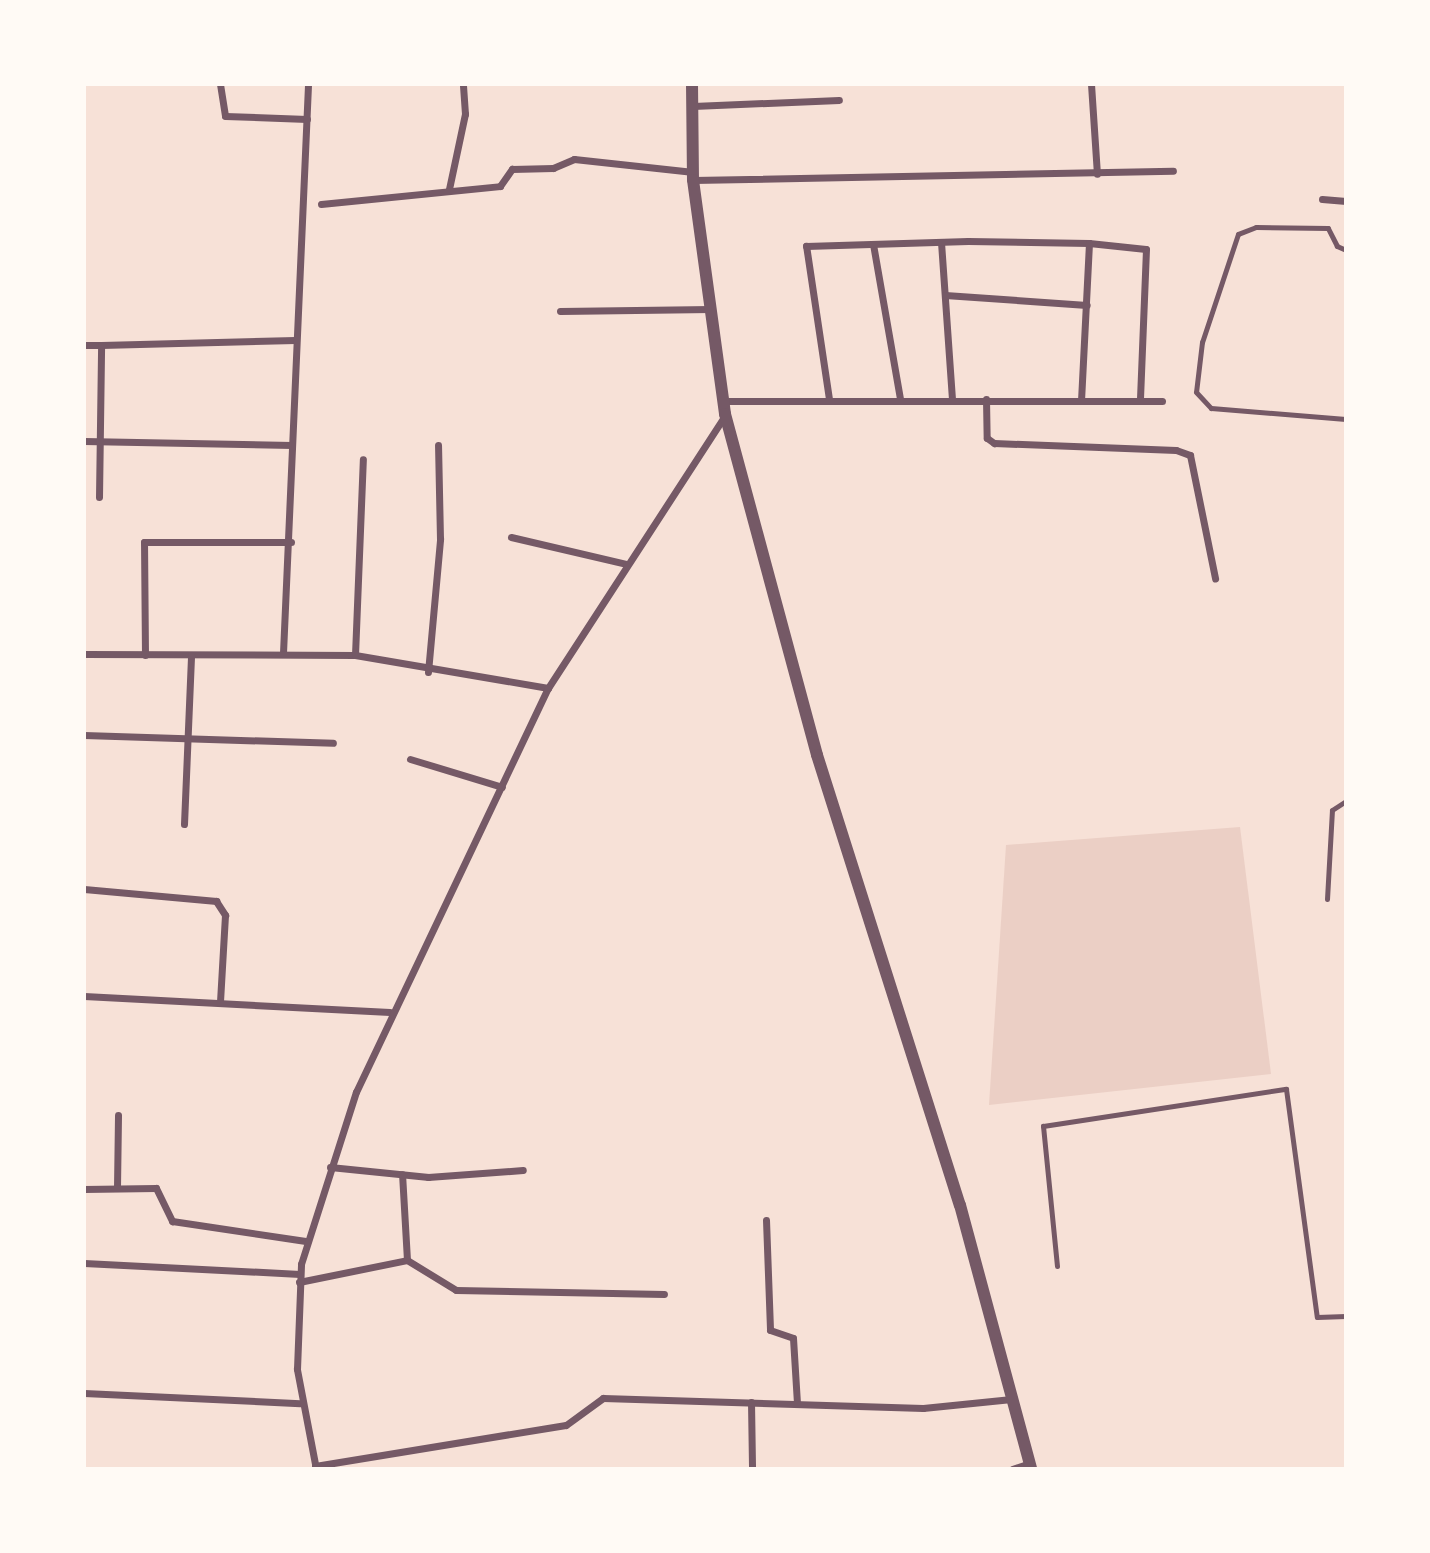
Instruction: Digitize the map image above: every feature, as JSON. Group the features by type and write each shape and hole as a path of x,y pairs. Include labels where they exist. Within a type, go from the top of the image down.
{"street":[{"path":"220,84 225,116 307,119"},
{"path":"283,653 291,542 295,340 308,84"},
{"path":"449,189 465,114 463,84"},
{"path":"692,84 693,176 724,407 817,755 956,1192 1013,1399 1030,1466 1012,1469"},
{"path":"1091,84 1097,174"},
{"path":"693,106 839,100"},
{"path":"321,204 449,189 500,186 512,169 553,168 574,159 693,176 1097,174 1173,171"},
{"path":"1322,199 1346,201"},
{"path":"941,242 952,399"},
{"path":"830,399 806,246 941,242 1089,243 1146,249 1140,400"},
{"path":"1081,399 1089,243"},
{"path":"873,244 900,398"},
{"path":"945,295 1087,305"},
{"path":"560,311 711,309"},
{"path":"84,345 295,340"},
{"path":"99,497 101,345"},
{"path":"724,407 830,399 900,398 1162,401"},
{"path":"986,399 987,438 994,443 1176,450 1189,455 1215,578"},
{"path":"724,407 548,688 390,1012 330,1167 306,1241 300,1278 300,1403 316,1468 566,1425 603,1398 923,1408 1013,1399"},
{"path":"84,441 292,445"},
{"path":"428,672 440,539 438,445"},
{"path":"355,655 363,459"},
{"path":"511,537 626,565"},
{"path":"145,654 144,542 291,542"},
{"path":"84,654 355,655 428,672 548,688"},
{"path":"184,824 190,737 191,655"},
{"path":"84,735 333,743"},
{"path":"410,759 502,787"},
{"path":"84,889 216,901 225,915 220,1003"},
{"path":"84,996 390,1012"},
{"path":"117,1188 118,1115"},
{"path":"330,1167 402,1174 523,1170"},
{"path":"402,1174 407,1260"},
{"path":"84,1189 160,1190 166,1215 176,1222 306,1241"},
{"path":"766,1220 770,1329 793,1338 797,1403"},
{"path":"84,1263 300,1278 407,1260 456,1290 664,1294"},
{"path":"84,1393 300,1403"},
{"path":"751,1402 752,1469"}],"lane":[{"path":"1346,250 1337,246 1328,228 1256,228 1238,234 1202,342 1196,392 1211,408 1346,419"},
{"path":"1327,900 1332,810 1346,801"},
{"path":"1057,1266 1043,1126 1286,1089 1317,1317 1346,1315"}],"shaded area":[{"path":"1240,827 1271,1074 989,1105 1006,845"}]}
